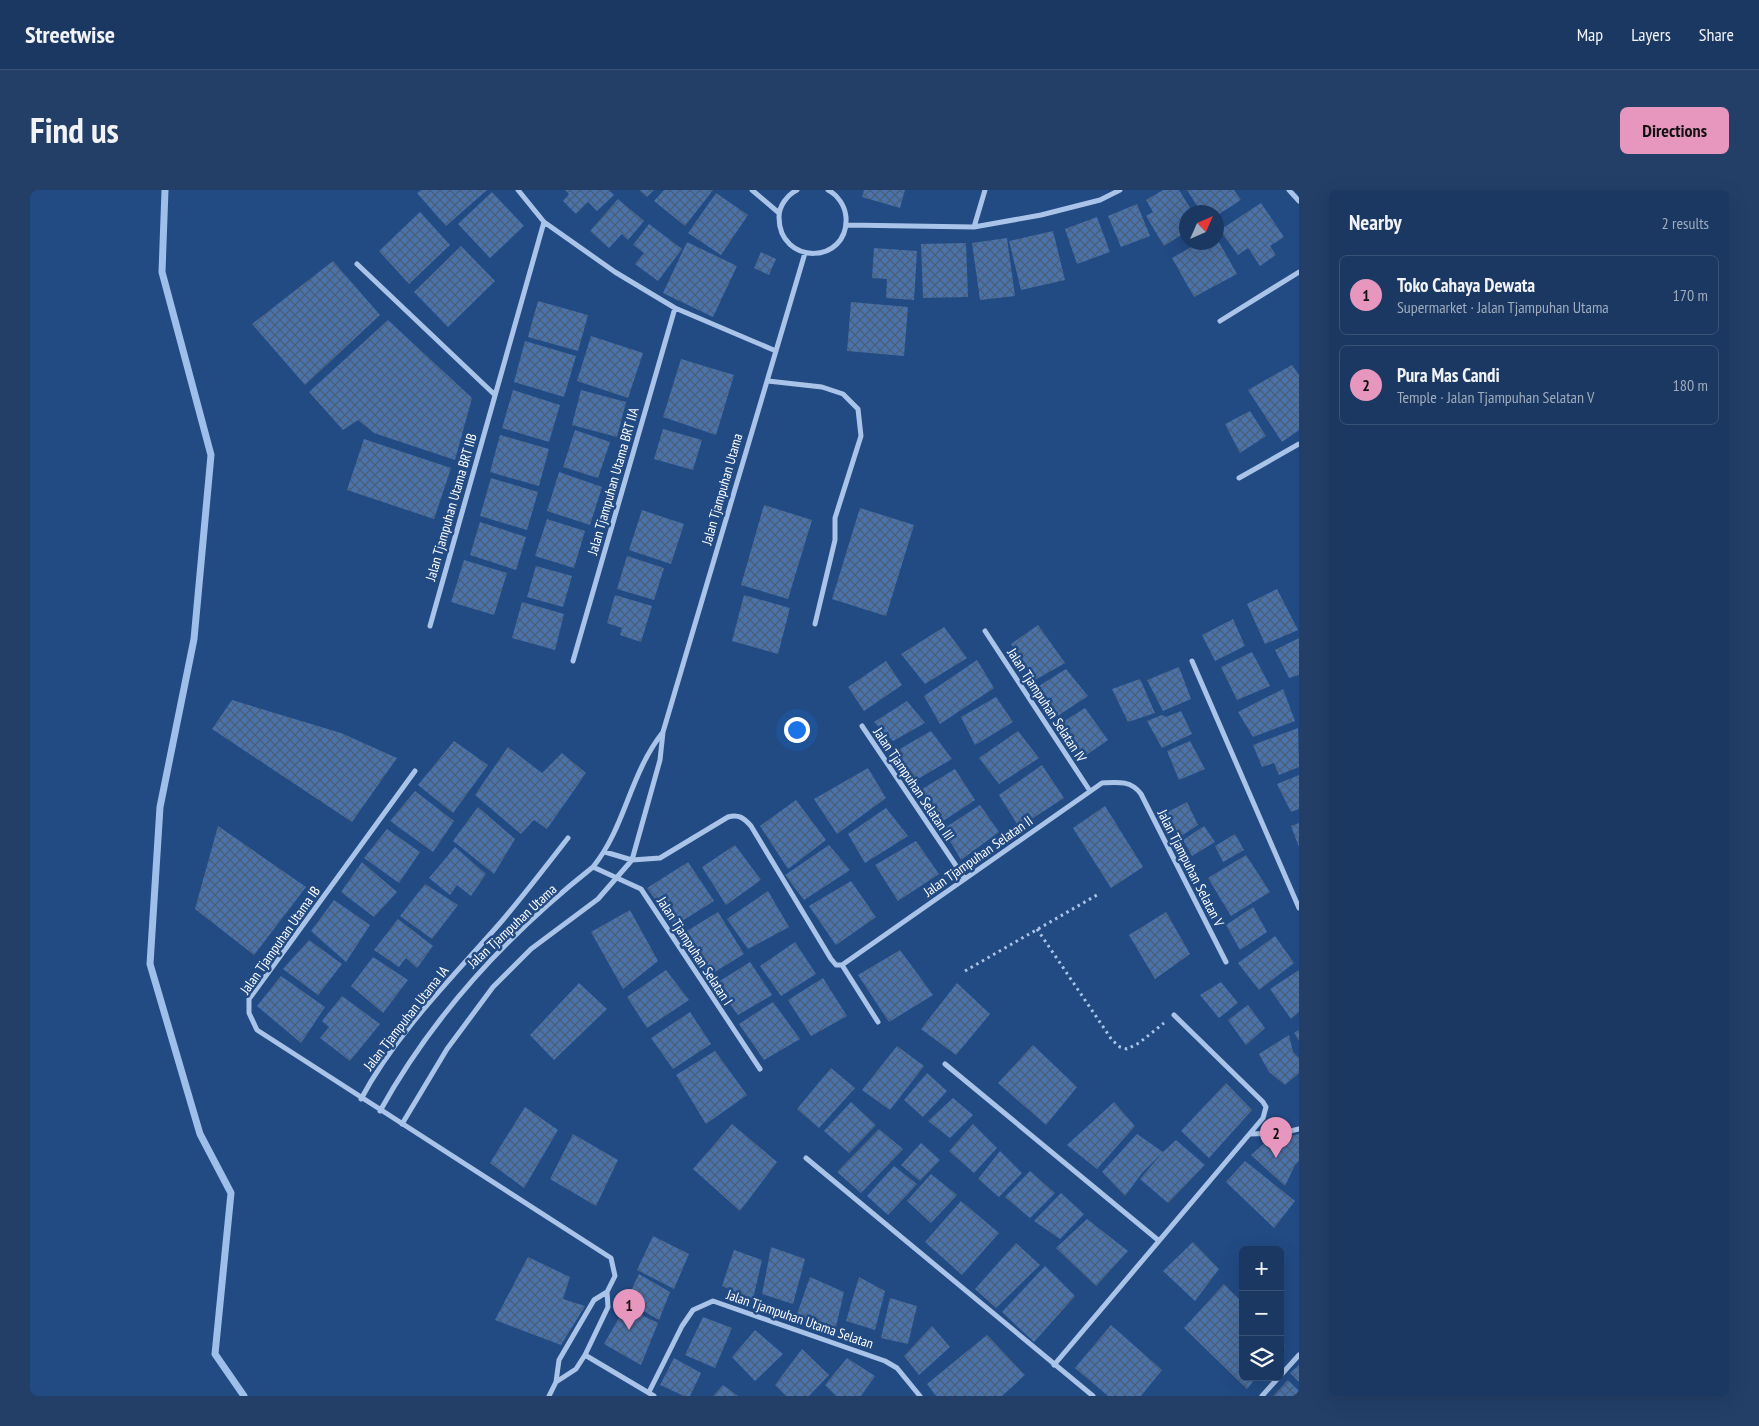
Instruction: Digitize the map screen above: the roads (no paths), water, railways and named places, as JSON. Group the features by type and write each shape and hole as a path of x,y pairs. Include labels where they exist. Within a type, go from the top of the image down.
{"street":[{"path":"518,190 544,222 615,272 675,308 776,351"},
{"path":"752,190 779,213"},
{"path":"797,190 784,201 779,213 779,226 784,238 793,248 805,253 816,254 827,251 837,244 843,236 846,225 846,211 840,200 828,190"},
{"path":"974,227 985,190"},
{"path":"846,225 974,227 1041,215 1100,200 1120,190"},
{"path":"1289,190 1299,201"},
{"name":"Jalan Tjampuhan Utama BRT IIB","path":"430,626 544,222"},
{"name":"Jalan Tjampuhan Utama","path":"402,1124 442,1056 493,987 531,949 583,912 618,878 632,860 660,760 663,732 805,253"},
{"path":"357,264 495,395"},
{"path":"1220,321 1299,272"},
{"name":"Jalan Tjampuhan Utama BRT IIA","path":"573,661 675,308"},
{"path":"768,381 822,387 843,394 858,409 861,436 835,518 835,540 815,624"},
{"path":"1239,478 1299,444"},
{"name":"Jalan Tjampuhan Selatan IV","path":"985,631 1090,791"},
{"path":"1192,661 1299,908"},
{"name":"Jalan Tjampuhan Selatan III","path":"862,726 965,879"},
{"name":"Jalan Tjampuhan Utama","path":"380,1111 416,1053 481,968 593,867 605,852 648,751 663,732"},
{"name":"Jalan Tjampuhan Utama IB","path":"380,1111 257,1030 249,1013 249,999 415,770"},
{"name":"Jalan Tjampuhan Selatan II","path":"842,966 1102,783 1122,782 1133,786"},
{"name":"Jalan Tjampuhan Selatan V","path":"1133,786 1143,798 1226,962"},
{"path":"605,852 632,860 660,858 728,817 741,817 751,826 831,959 836,965 842,966 878,1022"},
{"name":"Jalan Tjampuhan Utama IA","path":"361,1099 375,1072 418,1017 502,921 568,838"},
{"name":"Jalan Tjampuhan Selatan I","path":"593,867 641,889 760,1069"},
{"path":"1054,1365 1263,1118 1266,1108 1263,1102 1174,1015"},
{"path":"945,1064 1158,1240"},
{"path":"380,1111 611,1258 615,1276 607,1292 608,1307 585,1356 576,1369 556,1382"},
{"path":"1251,1134 1282,1133 1299,1129"},
{"path":"806,1158 1093,1396"},
{"path":"549,1396 556,1382 559,1360 594,1300 607,1292"},
{"name":"Jalan Tjampuhan Utama Selatan","path":"585,1356 652,1394 682,1326 693,1310 713,1301 885,1361 897,1368 920,1396"},
{"path":"1284,1372 1299,1355"},
{"path":"1262,1396 1276,1381"}],"waterway":[{"path":"165,190 162,272 211,455 194,639 160,807 150,964 200,1134 231,1193 215,1354 244,1396"}],"place":[{"name":"Pura Mas Candi","path":"1276,1158"},
{"name":"Toko Cahaya Dewata","path":"629,1330"}]}
